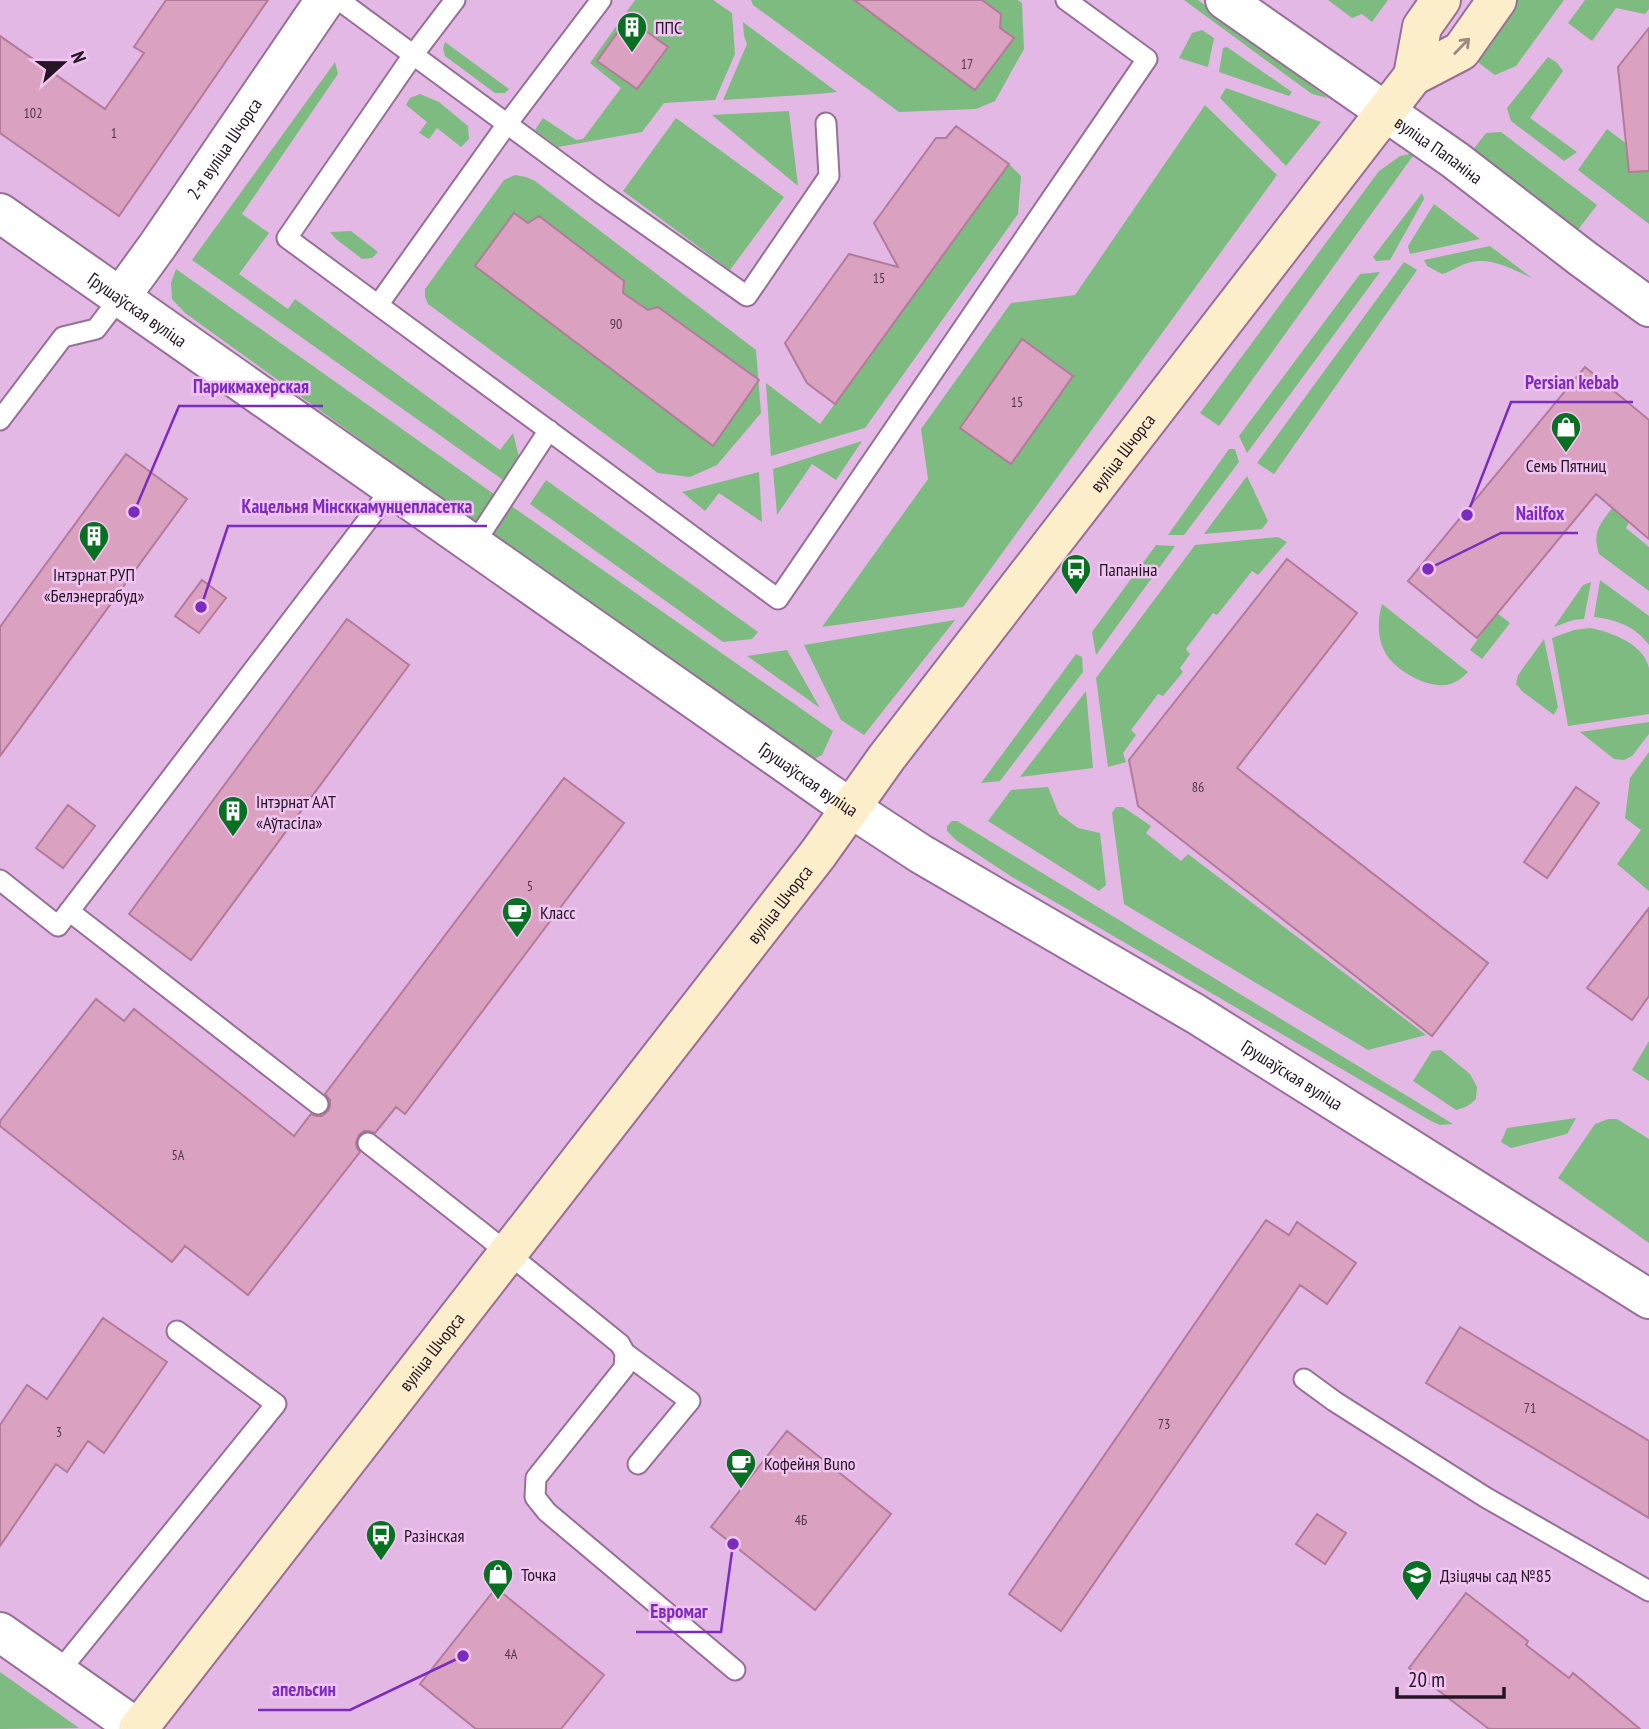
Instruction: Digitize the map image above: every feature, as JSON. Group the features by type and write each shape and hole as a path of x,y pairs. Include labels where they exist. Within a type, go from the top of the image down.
{"main road":[{"name":"вуліца Шчорса","path":"1413,76 1422,27 1441,0"},
{"name":"вуліца Шчорса","path":"138,1729 810,864 896,746 1413,76 1461,51 1497,0"}],"street":[{"name":"2-я вуліца Шчорса","path":"121,296 326,0"},
{"name":"вуліца Папаніна","path":"1238,4 1455,160 1649,307"},
{"name":"Грушаўская вуліца","path":"0,213 831,795 921,854 1196,1014 1649,1299"},
{"path":"0,1632 138,1729"}],"lane":[{"path":"339,0 602,194 747,296 829,176 826,123"},
{"path":"455,0 413,55 287,238 778,599 1147,59 1066,0"},
{"path":"378,305 507,124 601,0"},
{"path":"0,420 63,337 96,329 121,296"},
{"path":"474,544 549,430"},
{"path":"0,880 58,926 393,487"},
{"path":"69,911 318,1104"},
{"path":"368,1143 620,1344 625,1353 690,1401 638,1464"},
{"path":"58,1673 276,1404 177,1331"},
{"path":"625,1353 624,1368 536,1478 535,1497 547,1511 735,1670"},
{"path":"1304,1379 1485,1497 1649,1591"}],"green space":[{"path":"635,0 713,0 732,13 735,54 715,100 664,103 642,132 558,147 535,130 543,118 576,140 583,139 621,88 590,63"},
{"path":"751,0 1018,0 1022,3 1024,49 995,101 976,109 899,112 753,5"},
{"path":"1184,0 1198,0 1328,98 1312,94"},
{"path":"1328,0 1388,0 1372,22 1362,14 1352,18"},
{"path":"1517,0 1564,0 1516,66 1495,75 1475,60"},
{"path":"1585,0 1649,0 1649,9 1645,14 1616,8 1592,41 1568,23"},
{"path":"743,22 837,92 723,100 747,44"},
{"path":"1202,30 1214,38 1208,67 1179,58 1192,33"},
{"path":"445,42 509,89 505,93 495,93 445,56"},
{"path":"1227,47 1292,92 1289,96 1219,72 1223,48"},
{"path":"1548,57 1563,71 1530,118 1577,152 1564,161 1511,121 1507,108"},
{"path":"335,62 338,74 242,214 269,233 239,274 288,309 295,299 500,450 513,433 519,457 503,480 192,260"},
{"path":"1226,88 1321,122 1286,166 1220,98"},
{"path":"420,94 439,102 468,126 469,139 461,147 437,128 429,139 419,133 427,122 406,105 410,98"},
{"path":"1205,105 1277,175 963,607 822,627 928,479 921,429 1011,303 1075,295"},
{"path":"789,111 798,186 712,115"},
{"path":"676,118 784,197 730,270 623,191"},
{"path":"1607,129 1649,161 1649,224 1578,170"},
{"path":"1501,132 1597,205 1577,231 1472,151 1486,133"},
{"path":"1415,153 1219,426 1200,413 1379,171 1400,156"},
{"path":"1009,164 1021,176 1018,214 865,428 771,456 766,383 820,424"},
{"path":"515,175 535,181 756,350 761,413 717,465 690,477 658,473 428,304 425,289 504,180"},
{"path":"1422,193 1424,199 1390,260 1376,261 1373,257"},
{"path":"1434,204 1480,239 1410,254 1408,246"},
{"path":"351,231 378,252 372,258 362,259 330,232"},
{"path":"1490,246 1532,278 1498,264 1480,261 1442,274 1427,266 1424,260"},
{"path":"1404,262 1417,270 1274,474 1257,463"},
{"path":"176,269 498,497 479,525 185,313 172,299 171,283"},
{"path":"1380,272 1247,453 1239,436 1360,274"},
{"path":"862,441 836,480 812,464 777,515 773,469"},
{"path":"1229,449 1235,449 1239,462 1184,535 1168,535"},
{"path":"759,472 762,522 719,493 705,511 682,492"},
{"path":"1247,476 1268,521 1262,529 1204,534"},
{"path":"546,480 758,632 752,639 723,642 530,504"},
{"path":"507,503 833,731 822,755 809,762 489,532"},
{"path":"1612,508 1629,522 1626,528 1649,547 1649,591 1599,554 1597,534"},
{"path":"1278,537 1287,542 1258,575 1252,571 1217,615 1213,613 1186,649 1190,654 1180,668 1183,672 1163,696 1158,694 1131,730 1136,735 1123,753 1126,762 1108,767 1096,678 1195,545"},
{"path":"1156,545 1175,546 1096,655 1092,632"},
{"path":"1600,580 1649,616 1649,645 1638,633 1625,625 1594,617"},
{"path":"1591,582 1584,619 1554,627 1583,585"},
{"path":"1382,604 1468,672 1452,683 1438,685 1422,681 1399,668 1384,651 1380,638 1379,618"},
{"path":"1497,613 1510,623 1482,659 1470,650"},
{"path":"955,620 864,735 841,720 804,645"},
{"path":"1590,628 1626,641 1641,652 1649,668 1649,714 1568,726 1552,638 1574,630"},
{"path":"1544,639 1558,707 1554,715 1516,684 1518,675"},
{"path":"787,650 820,708 747,656"},
{"path":"1076,654 1082,657 1083,672 1000,781 981,783"},
{"path":"1086,691 1093,768 1020,777"},
{"path":"1649,722 1649,734 1632,756 1624,760 1614,759 1580,732"},
{"path":"1649,752 1649,891 1617,864 1641,830 1625,818 1630,778"},
{"path":"1048,787 1059,814 1078,828 1100,833 1106,885 1099,891 988,821 1011,790"},
{"path":"1116,807 1123,807 1151,826 1146,833 1181,861 1188,854 1426,1035 1368,1050 1124,904 1112,813"},
{"path":"952,821 957,821 1453,1124 1440,1125 1431,1121 1012,877 956,840 947,831 947,826"},
{"path":"1649,1041 1649,1081 1632,1070"},
{"path":"1441,1050 1470,1074 1477,1087 1476,1099 1456,1110 1413,1081 1432,1051"},
{"path":"1576,1118 1567,1134 1511,1148 1501,1142 1507,1128"},
{"path":"1617,1119 1649,1139 1649,1243 1558,1178 1595,1124"},
{"path":"0,1672 79,1728 0,1729"}],"building":[{"path":"166,0 268,0 119,216 0,133 0,36 105,109 144,53 134,47"},
{"path":"854,0 982,0 1001,14 1000,28 1014,38 975,90"},
{"name":"ППС","path":"628,18 668,47 637,89 597,61"},
{"path":"1649,28 1649,171 1629,172 1618,67"},
{"path":"956,126 1009,164 835,404 807,383 785,343 849,254 898,267 874,223 936,138 946,138"},
{"path":"514,213 528,223 539,216 624,281 623,293 648,310 658,307 759,380 713,446 475,266"},
{"path":"1022,339 1073,376 1011,464 960,428"},
{"path":"1585,367 1649,420 1649,539 1596,494 1477,638 1408,581"},
{"name":"Інтэрнат РУП «Белэнергабуд»","path":"126,454 187,499 0,756 0,627"},
{"path":"1287,559 1357,613 1237,768 1488,963 1432,1036 1138,806 1129,760"},
{"path":"202,580 226,598 199,633 175,616"},
{"name":"Інтэрнат ААТ «Аўтасіла»","path":"347,619 409,665 191,960 129,914"},
{"path":"564,778 624,823 405,1114 396,1107 375,1133 364,1131 359,1135 356,1142 360,1152 248,1295 185,1246 172,1262 0,1126 0,1121 96,999 124,1021 134,1009 294,1136 311,1114 322,1116 328,1111 330,1100 325,1094"},
{"path":"1576,787 1599,803 1547,878 1524,862"},
{"path":"68,805 95,826 63,868 36,848"},
{"path":"1649,908 1649,996 1632,1020 1587,988"},
{"path":"1266,1220 1289,1235 1297,1222 1356,1263 1327,1304 1300,1285 1061,1631 1009,1594"},
{"path":"103,1318 167,1362 104,1453 88,1441 67,1472 56,1464 0,1546 0,1425 27,1385 47,1399"},
{"path":"1460,1327 1649,1441 1649,1518 1426,1383"},
{"path":"787,1431 891,1514 815,1610 711,1527"},
{"path":"1317,1514 1346,1533 1325,1564 1296,1544"},
{"path":"496,1588 604,1675 561,1729 476,1729 420,1684"},
{"path":"1466,1593 1528,1641 1526,1645 1569,1678 1573,1673 1640,1729 1489,1729 1409,1668"}],"place":[{"name":"ППС","path":"632,54"},
{"name":"Семь Пятниц","path":"1566,454"},
{"name":"Парикмахерская","path":"134,512"},
{"name":"Persian kebab","path":"1467,515"},
{"name":"Інтэрнат РУП «Белэнергабуд»","path":"94,563"},
{"name":"Nailfox","path":"1428,569"},
{"name":"Папаніна","path":"1076,596"},
{"name":"Кацельня Мінсккамунцепласетка","path":"201,607"},
{"name":"Інтэрнат ААТ «Аўтасіла»","path":"233,838"},
{"name":"Класс","path":"517,939"},
{"name":"Кофейня Buno","path":"741,1490"},
{"name":"Евромаг","path":"733,1544"},
{"name":"Разінская","path":"381,1562"},
{"name":"Точка","path":"498,1601"},
{"name":"Дзіцячы сад №85","path":"1417,1602"},
{"name":"апельсин","path":"463,1656"}]}
